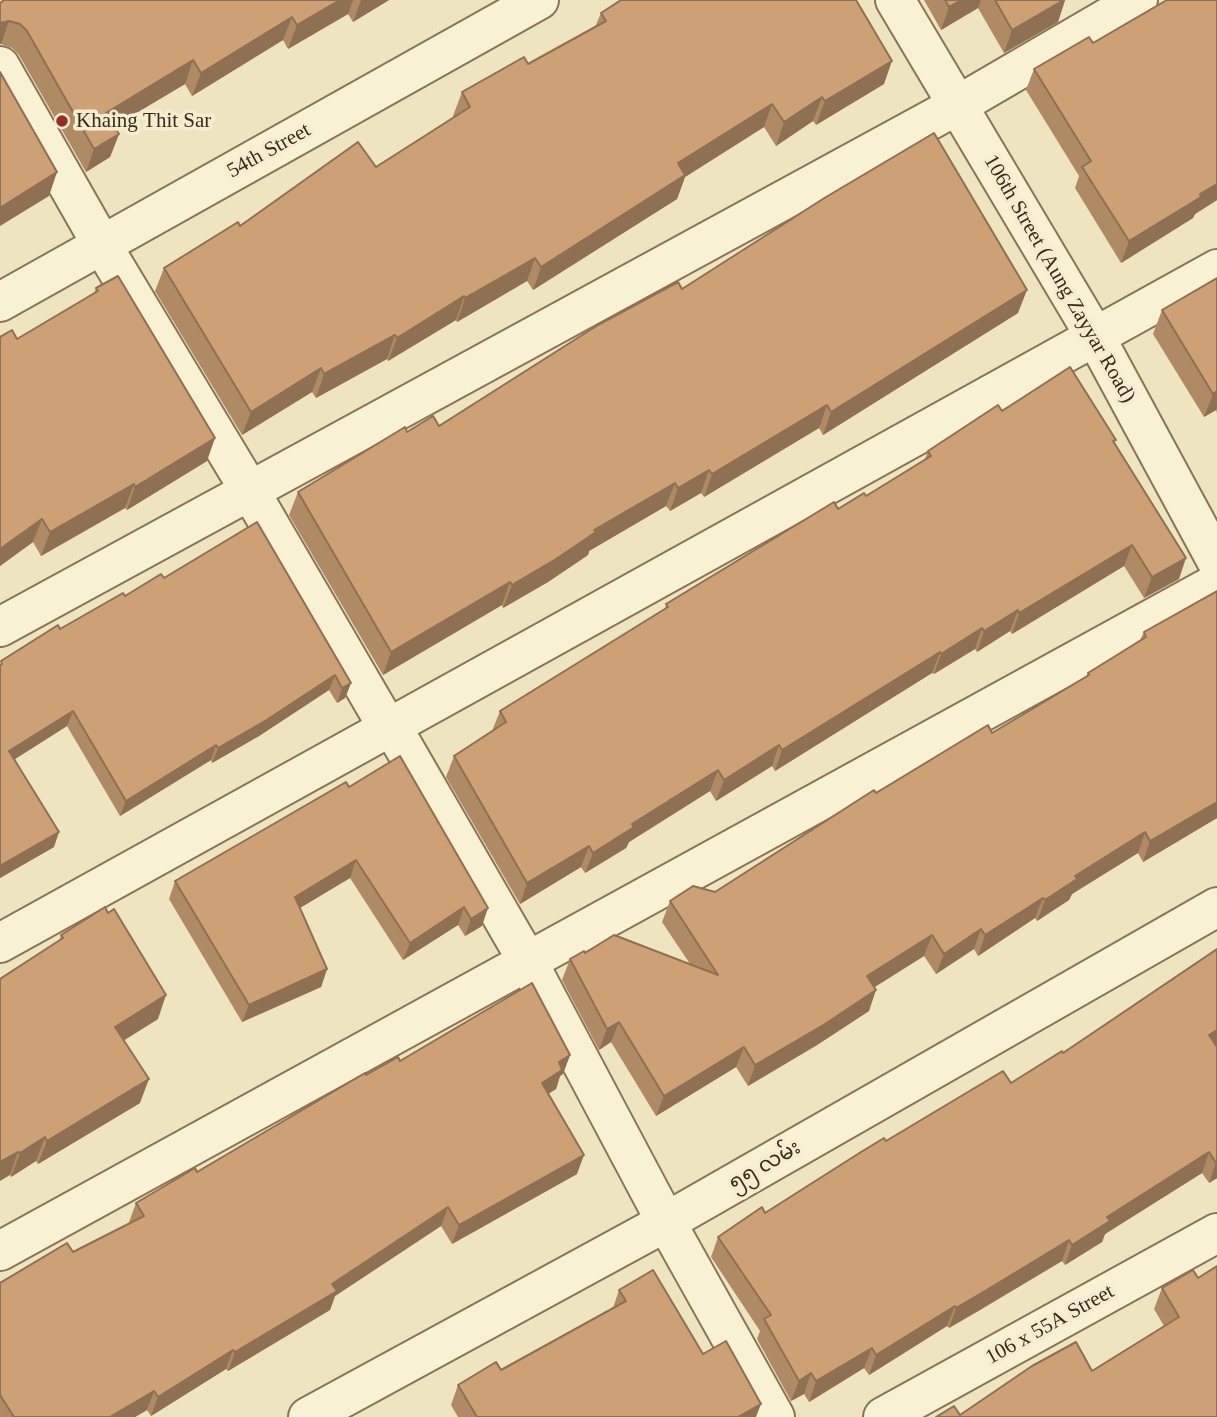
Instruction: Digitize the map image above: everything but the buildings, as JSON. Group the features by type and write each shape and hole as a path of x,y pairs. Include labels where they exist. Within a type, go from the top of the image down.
{"street":[{"name":"54th Street","path":"0,302 539,0"},
{"name":"106th Street (Aung Zayyar Road)","path":"895,0 1096,338 1217,562"},
{"path":"0,627 958,105 1138,0"},
{"path":"0,66 102,246 528,962 666,1222 775,1417"},
{"path":"0,943 1096,338 1217,268"},
{"path":"0,1251 1217,583"},
{"name":"၅၅ လမ်း","path":"308,1417 666,1222 1217,908"},
{"name":"106 x 55A Street","path":"883,1417 1217,1233"}],"place":[{"name":"Khaing Thit Sar","path":"62,121"}]}
